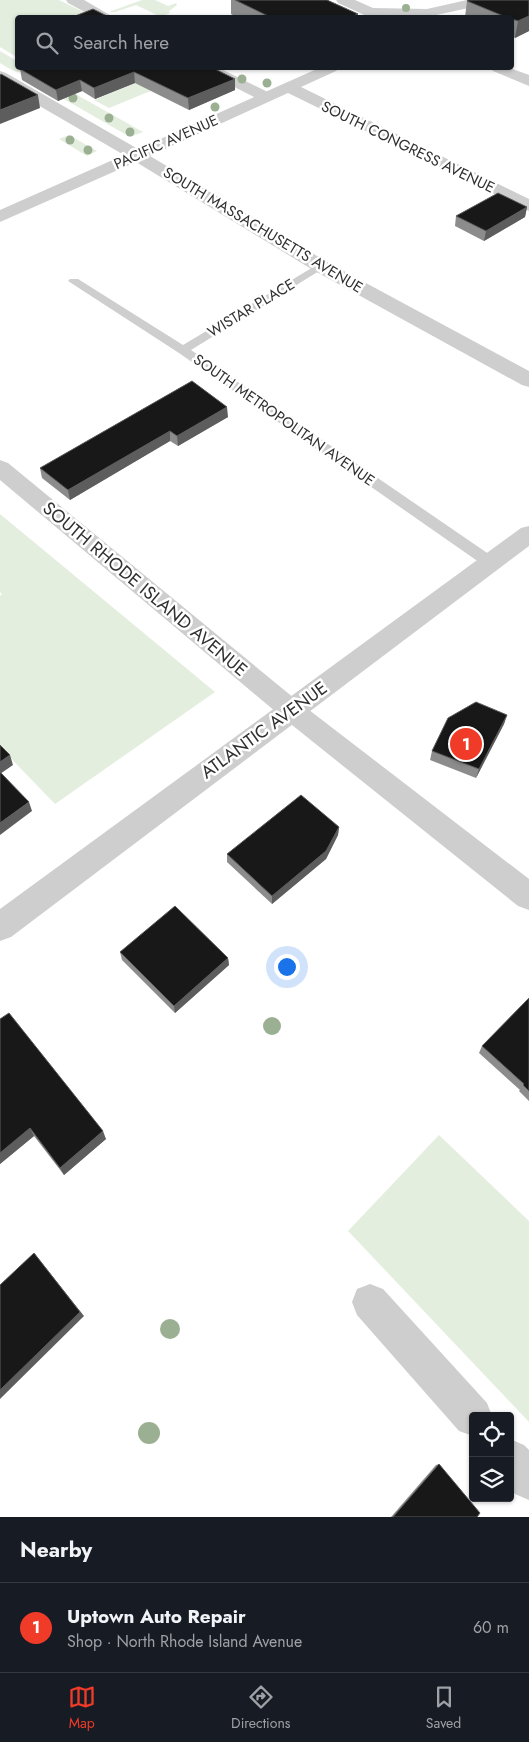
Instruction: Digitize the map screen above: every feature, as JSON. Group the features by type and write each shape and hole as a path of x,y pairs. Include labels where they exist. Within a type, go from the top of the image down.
{"street":[{"path":"73,0 102,15"},
{"path":"344,0 377,14 427,13 476,2"},
{"path":"448,15 476,2"},
{"path":"212,70 266,97"},
{"name":"PACIFIC AVENUE","path":"0,218 326,70"},
{"path":"503,70 529,81"},
{"name":"SOUTH MASSACHUSETTS AVENUE","path":"0,76 138,155 320,266 529,380"},
{"name":"SOUTH CONGRESS AVENUE","path":"288,87 529,206"},
{"name":"SOUTH RHODE ISLAND AVENUE","path":"0,468 291,710 529,897"},
{"name":"ATLANTIC AVENUE","path":"0,926 529,534"},
{"path":"370,1302 469,1413"},
{"path":"514,1463 529,1480"}],"lane":[{"name":"WISTAR PLACE","path":"183,350 320,266"},
{"name":"SOUTH METROPOLITAN AVENUE","path":"74,281 183,350 491,563"}],"green space":[{"path":"0,0 59,0 90,15 15,15 15,56 0,47"},
{"path":"142,0 155,0 168,6 176,3 177,5 166,15 157,15 136,5 115,12 109,12"},
{"path":"0,51 15,60 15,70 28,70 18,72 0,63"},
{"path":"38,73 143,132 130,137 50,91"},
{"path":"138,82 153,90 109,108 94,100"},
{"path":"69,135 97,151 87,156 59,139"},
{"path":"0,514 215,692 55,804 0,747 0,596 2,594 0,592"},
{"path":"439,1135 529,1221 529,1422 348,1231"}],"building":[{"path":"235,0 327,0 358,14 356,15 266,15"},
{"path":"529,0 529,16 518,21 514,20 514,15 501,15 467,1"},
{"path":"93,9 105,15 78,15"},
{"path":"22,70 217,70 235,79 188,98 134,72 94,88 80,80 56,90"},
{"path":"1,74 38,95 0,110"},
{"path":"498,193 527,207 486,231 456,216"},
{"path":"192,381 227,407 177,436 170,431 68,490 40,468"},
{"path":"476,702 507,715 479,769 432,751 448,718"},
{"path":"0,745 10,755 0,762"},
{"path":"0,772 29,802 0,823"},
{"path":"301,795 339,827 326,851 272,896 227,854"},
{"path":"175,906 228,958 174,1006 120,952"},
{"path":"529,998 529,1091 524,1084 482,1046"},
{"path":"9,1013 103,1131 60,1168 30,1128 0,1153 0,1019"},
{"path":"34,1253 80,1312 0,1390 0,1285"},
{"path":"439,1464 480,1513 477,1517 393,1517"}],"place":[{"name":"Uptown Auto Repair","path":"466,744"}]}
